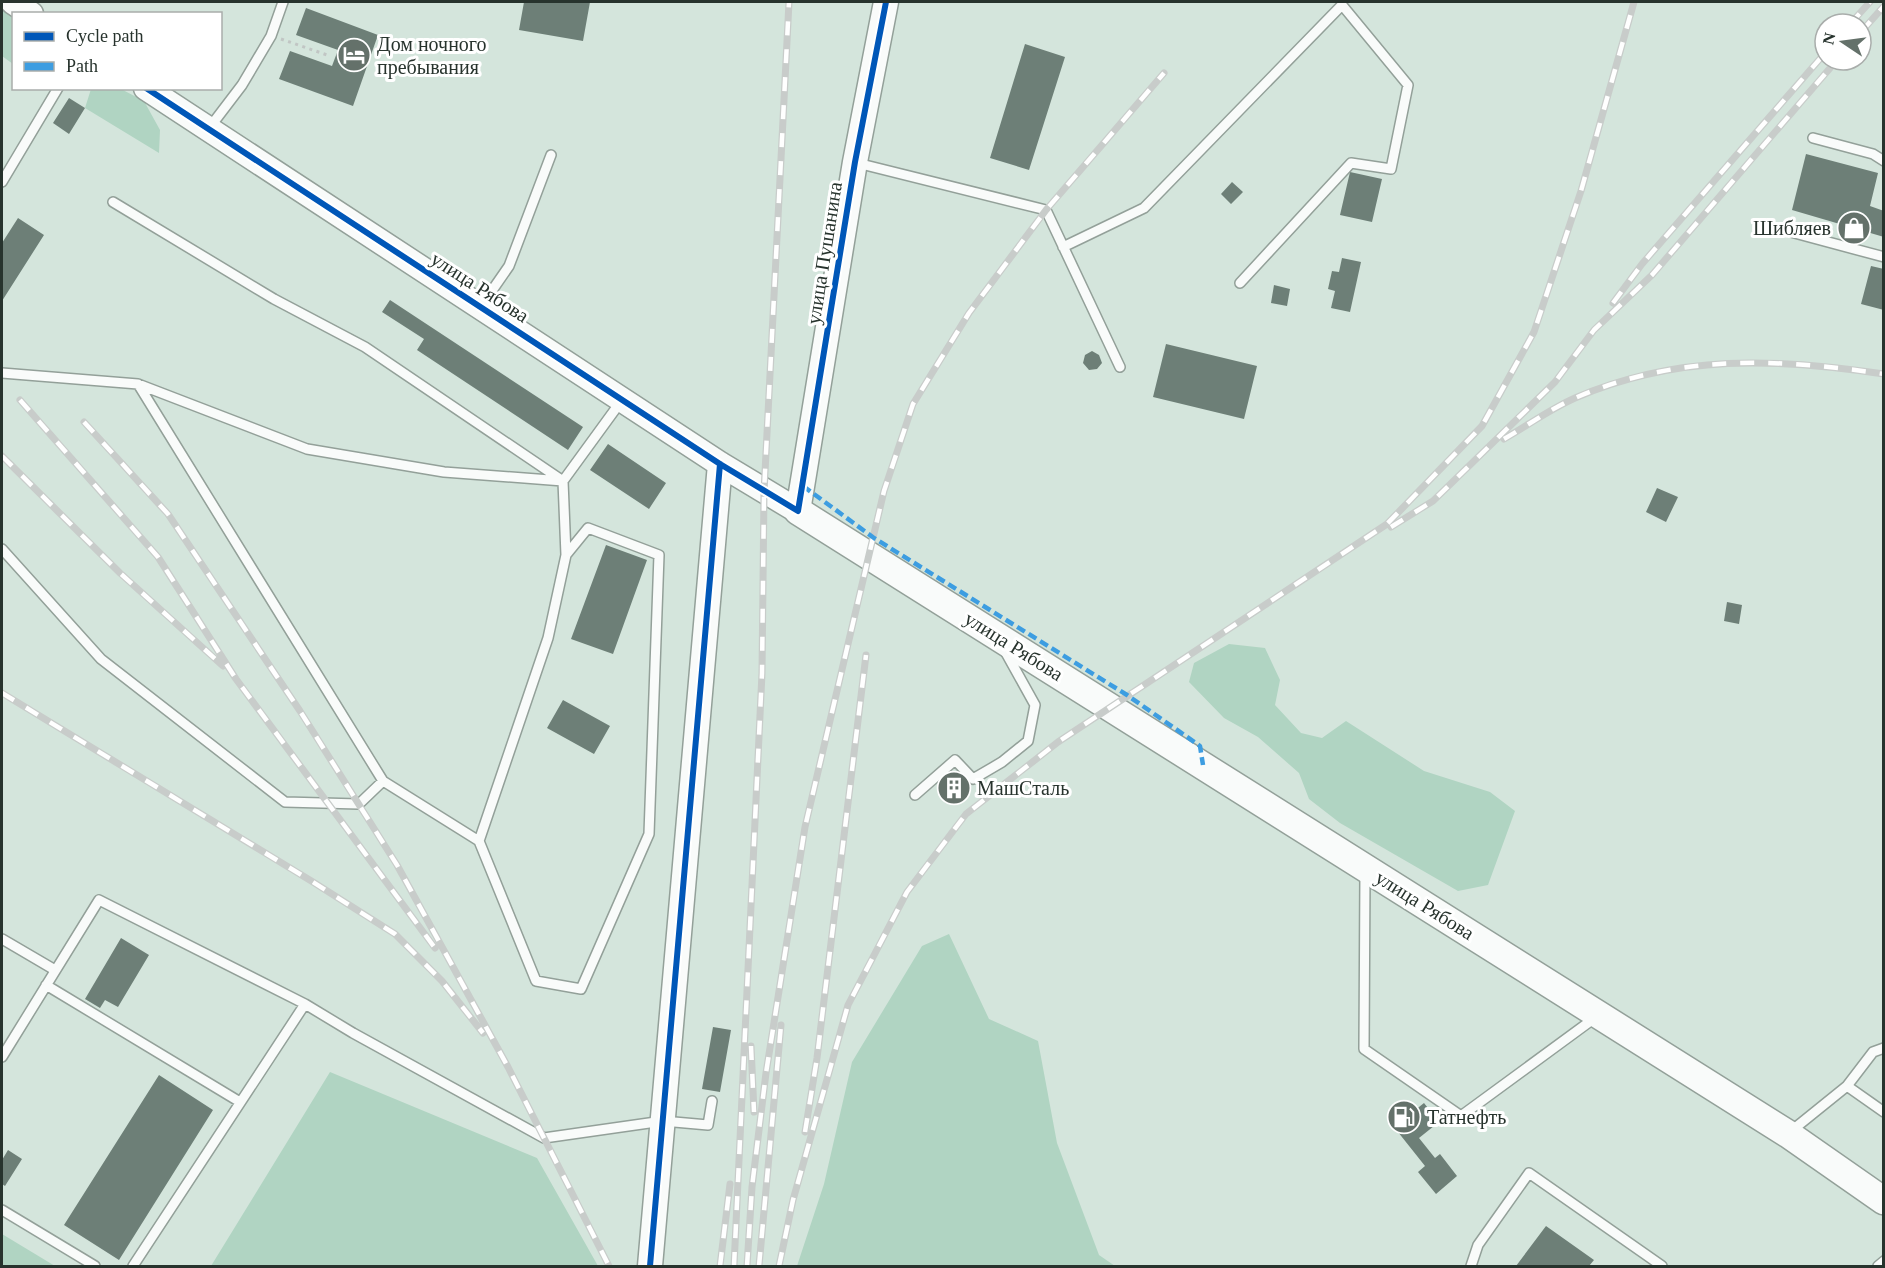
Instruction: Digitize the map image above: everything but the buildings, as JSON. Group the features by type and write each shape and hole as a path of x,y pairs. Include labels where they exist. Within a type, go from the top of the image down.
{"main road":[{"name":"улица Рябова","path":"798,511 1788,1134 1884,1201"}],"street":[{"path":"13,2 28,12"},
{"name":"улица Пушанина","path":"798,511 855,162 886,2"},
{"name":"улица Рябова","path":"149,90 720,464 798,511"},
{"path":"650,1266 720,464"}],"lane":[{"path":"208,129 242,85 271,36 283,2"},
{"path":"1063,247 1144,208 1342,5 1408,85 1390,169 1351,163 1240,283"},
{"path":"2,182 57,90"},
{"path":"1813,138 1873,154 1884,161"},
{"path":"480,307 508,266 551,154"},
{"path":"855,162 1046,210 1120,367"},
{"path":"113,202 274,299 365,347 563,481"},
{"path":"1787,231 1884,257"},
{"path":"2,373 138,384 308,449 444,472 563,481"},
{"path":"138,384 383,781 479,841 536,981 581,989 649,834 659,555 588,528 566,555"},
{"path":"479,841 548,638 566,555 563,481 622,400"},
{"path":"2,549 101,659 285,802 359,804 383,781"},
{"path":"915,795 955,760 973,779 1002,762 1028,741 1035,705 1023,680 994,634"},
{"path":"1365,867 1364,1049 1461,1116 1598,1016"},
{"path":"2,1057 99,900 304,1004 353,1034 544,1138 663,1121 708,1125 712,1101"},
{"path":"2,939 55,970"},
{"path":"46,985 240,1102"},
{"path":"133,1266 304,1004"},
{"path":"1788,1134 1847,1086 1873,1052 1884,1048"},
{"path":"1847,1086 1884,1112"},
{"path":"1471,1266 1478,1245 1529,1173 1662,1266"},
{"path":"2,1210 95,1266"},
{"path":"1878,1266 1884,1261"}],"path":[{"path":"271,36 330,56"}],"green space":[{"path":"2,9 12,16 12,63 2,56"},
{"path":"91,90 123,90 144,101 160,130 159,153 85,108"},
{"path":"1229,644 1265,648 1280,680 1275,705 1301,733 1322,738 1346,721 1424,771 1490,792 1515,811 1488,885 1458,891 1340,823 1309,799 1299,773 1258,737 1224,718 1189,682 1194,663"},
{"path":"949,934 989,1019 1038,1041 1057,1143 1099,1255 1115,1266 797,1266 824,1184 852,1062 922,946"},
{"path":"330,1072 537,1158 598,1266 211,1266"},
{"path":"2,1234 55,1266 2,1266"}],"railway":[{"path":"734,1266 762,673 764,492 789,2"},
{"path":"779,1266 793,1200 848,1005 907,892 966,814 1058,742 1387,524 1482,426 1534,332 1581,191 1634,2"},
{"path":"1861,12 1870,2"},
{"path":"1873,18 1884,6"},
{"path":"1613,303 1642,264 1813,67"},
{"path":"1391,527 1433,501 1555,382 1594,330 1652,275 1827,72"},
{"path":"747,1266 752,1187 766,1073 805,827 884,491 913,404 969,313 1046,210 1164,73"},
{"path":"1504,439 1575,398 1651,373 1689,367 1766,363 1884,374"},
{"path":"20,400 158,557 236,679 435,948"},
{"path":"84,422 168,514 300,711 397,865 508,1067 609,1266"},
{"path":"2,456 120,573 223,666"},
{"path":"805,1132 817,1058 866,655"},
{"path":"2,693 395,934 442,981 483,1033"},
{"path":"759,1266 781,1025"},
{"path":"751,1046 754,1112"},
{"path":"720,1266 730,1184"}],"marked path":[{"path":"803,486 874,538 1127,695 1200,746 1203,765"}],"cycle path":[{"path":"149,90 720,464 798,511 855,162 886,2"},
{"path":"650,1266 720,464"}],"place":[{"name":"Дом ночного пребывания","path":"354,55"},
{"name":"Шибляев","path":"1854,228"},
{"name":"МашСталь","path":"954,788"},
{"name":"Татнефть","path":"1404,1117"}]}
